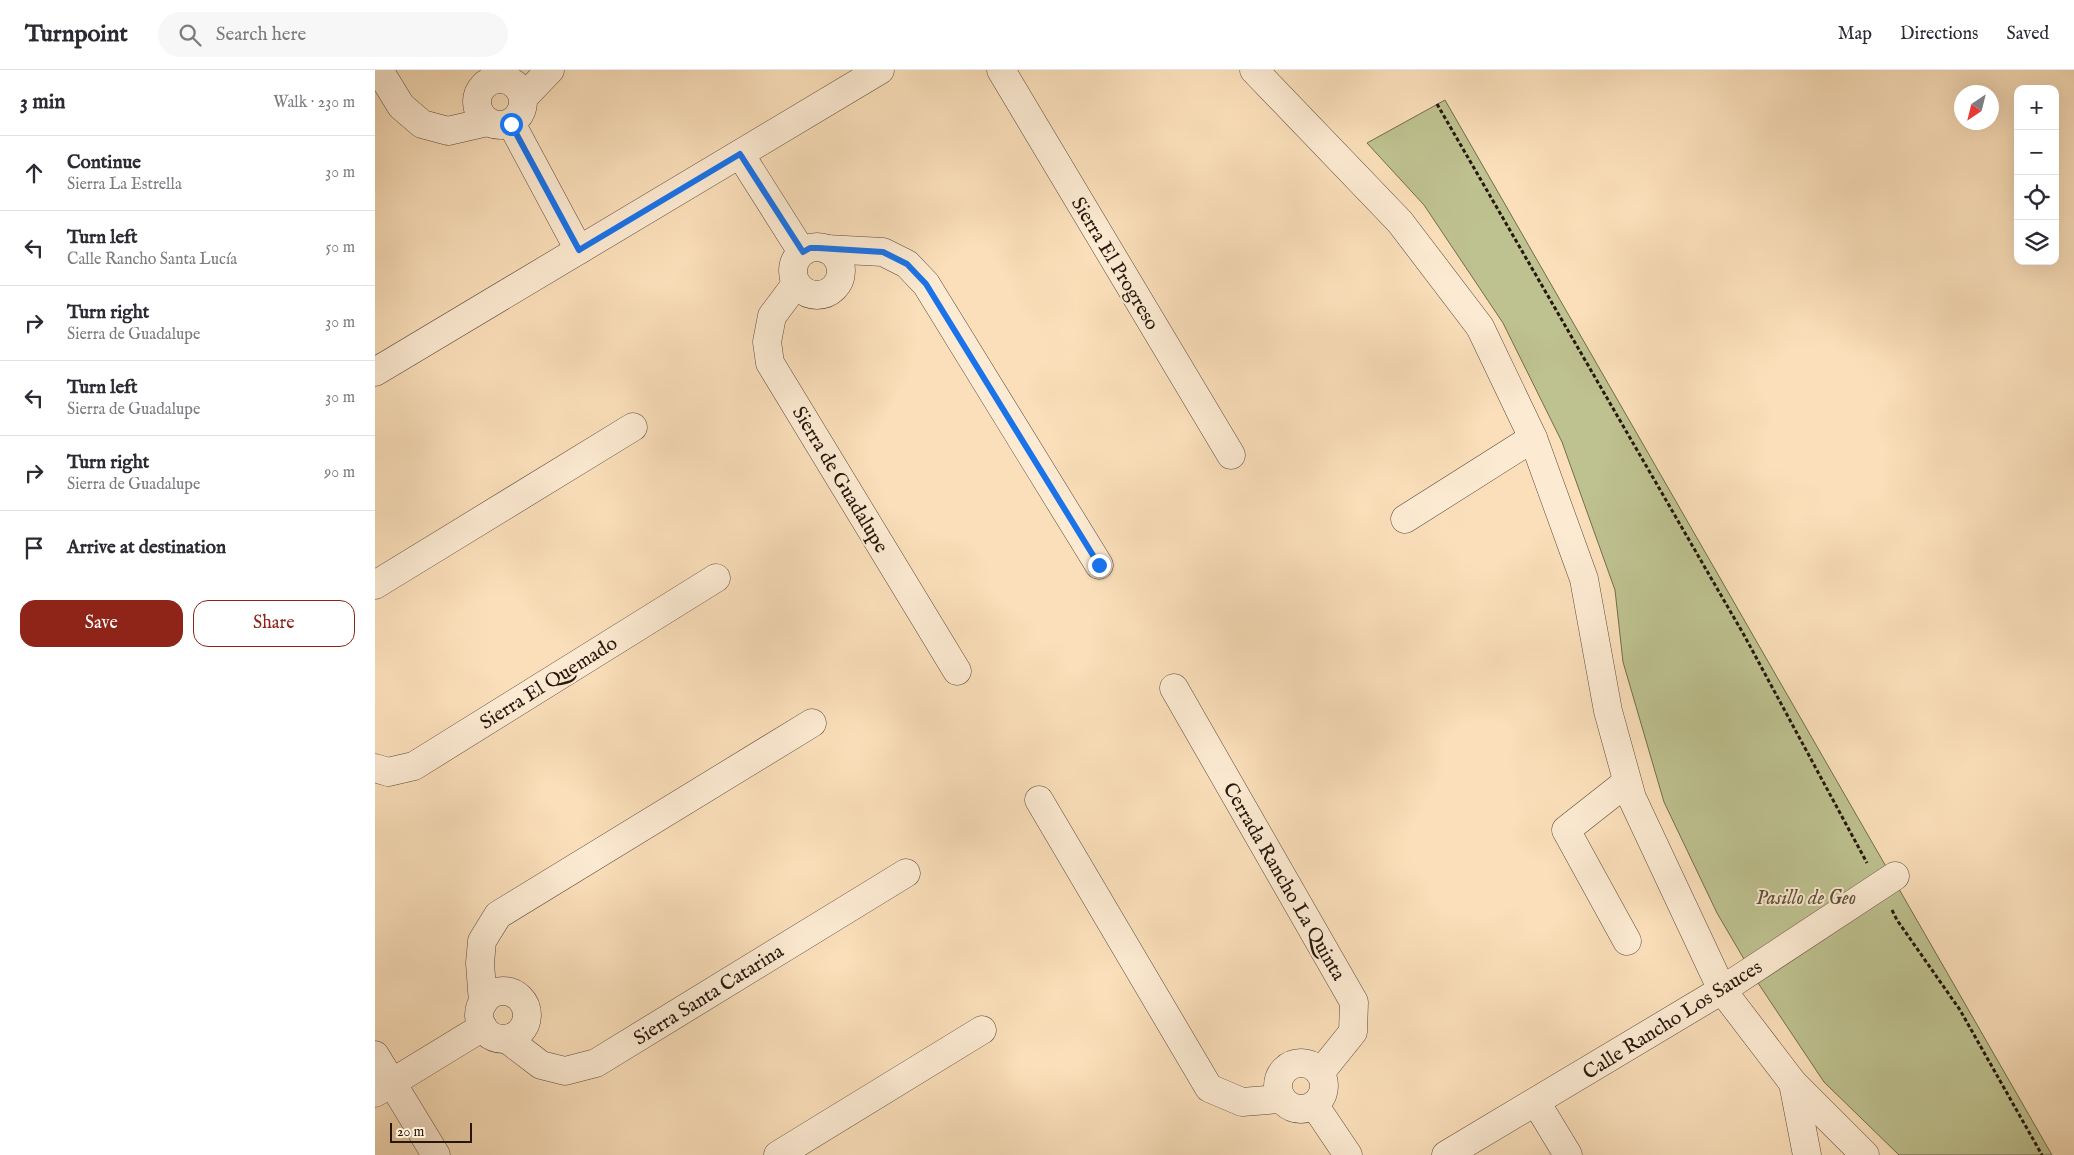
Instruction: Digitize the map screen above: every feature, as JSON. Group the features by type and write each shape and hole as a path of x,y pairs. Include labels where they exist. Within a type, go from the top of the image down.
{"street":[{"path":"379,70 401,106 422,124 448,131 499,123 522,112 524,97 519,86 509,80 498,78 487,82 479,91 477,102 479,113 499,123 579,250"},
{"path":"524,97 550,70"},
{"path":"375,372 880,70"},
{"name":"Sierra El Progreso","path":"1001,70 1231,455"},
{"path":"1254,70 1400,222 1480,327 1533,438 1584,578 1608,711 1632,798 1722,990 1793,1083 1865,1155"},
{"path":"740,154 815,251 835,256 840,266 840,277 835,287 825,294 815,295 804,292 796,284 793,273 795,261 815,251 883,252 907,264 926,284 1099,565"},
{"name":"Sierra de Guadalupe","path":"796,284 772,316 767,342 770,363 957,671"},
{"path":"375,585 633,427"},
{"path":"1405,519 1533,438"},
{"name":"Sierra El Quemado","path":"375,768 388,772 414,766 716,578"},
{"name":"Cerrada Rancho La Quinta","path":"1174,688 1355,1002 1353,1032 1320,1073"},
{"path":"384,1088 491,1023 480,964 483,942 499,915 812,722"},
{"path":"1627,782 1566,830 1627,941"},
{"path":"1039,800 1209,1088 1242,1102 1280,1099"},
{"name":"Sierra Santa Catarina","path":"491,1023 541,1065 565,1071 596,1063 906,873"},
{"name":"Calle Rancho Los Sauces","path":"1446,1155 1722,990 1888,881"},
{"path":"778,1155 982,1030"},
{"path":"375,1055 384,1088 435,1155"},
{"path":"1295,1063 1309,1064 1320,1073 1325,1084 1323,1096 1315,1106 1303,1110 1290,1108 1280,1099 1277,1085 1282,1071 1295,1063"},
{"path":"1793,1083 1807,1155"},
{"path":"1536,1102 1568,1155"},
{"path":"1315,1106 1348,1155"}],"path":[{"path":"1437,104 1888,881 1897,920 1960,1010 2042,1155"}],"green space":[{"name":"Pasillo de Geo","path":"1445,100 2052,1155 1899,1155 1824,1082 1758,983 1717,913 1664,802 1623,662 1615,590 1562,442 1503,323 1424,205 1367,143"}],"route":[{"path":"511,124 579,250 740,154 803,252 810,248 883,252 907,264 926,284 1099,565"}]}
